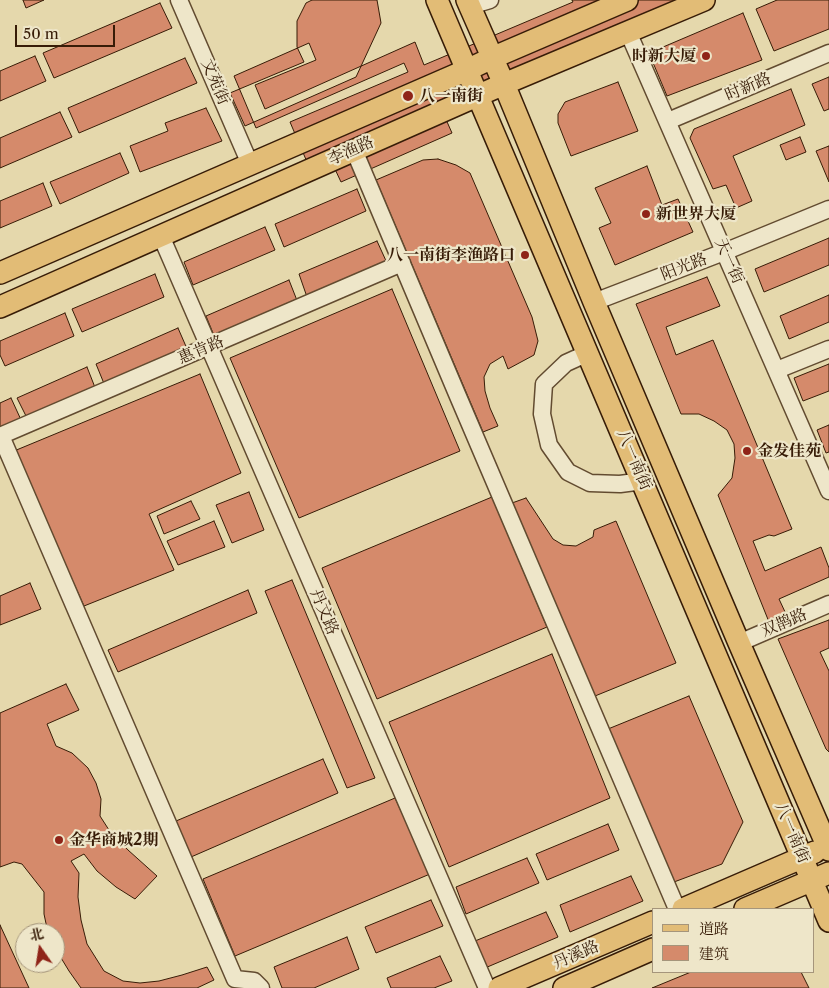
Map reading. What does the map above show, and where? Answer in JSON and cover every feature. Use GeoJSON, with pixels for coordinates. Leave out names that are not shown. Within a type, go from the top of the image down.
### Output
{"type":"FeatureCollection","features":[{"type":"Feature","properties":{"kind":"main road","name":"八一南街"},"geometry":{"type":"LineString","coordinates":[[438,0],[802,858],[820,877],[829,921]]}},
{"type":"Feature","properties":{"kind":"main road","name":"李渔路"},"geometry":{"type":"LineString","coordinates":[[0,273],[627,0]]}},
{"type":"Feature","properties":{"kind":"main road","name":"李渔路"},"geometry":{"type":"LineString","coordinates":[[0,307],[504,84],[704,0]]}},
{"type":"Feature","properties":{"kind":"main road","name":"八一南街"},"geometry":{"type":"LineString","coordinates":[[469,3],[739,643],[829,848]]}},
{"type":"Feature","properties":{"kind":"main road"},"geometry":{"type":"LineString","coordinates":[[685,908],[829,848]]}},
{"type":"Feature","properties":{"kind":"main road"},"geometry":{"type":"LineString","coordinates":[[747,908],[820,877]]}},
{"type":"Feature","properties":{"kind":"main road","name":"丹溪路"},"geometry":{"type":"LineString","coordinates":[[499,988],[652,922]]}},
{"type":"Feature","properties":{"kind":"main road","name":"丹溪路"},"geometry":{"type":"LineString","coordinates":[[564,988],[652,949]]}},
{"type":"Feature","properties":{"kind":"street","name":"文苑街"},"geometry":{"type":"LineString","coordinates":[[180,0],[250,164]]}},
{"type":"Feature","properties":{"kind":"street"},"geometry":{"type":"LineString","coordinates":[[469,3],[490,0]]}},
{"type":"Feature","properties":{"kind":"street","name":"天一街"},"geometry":{"type":"LineString","coordinates":[[628,32],[829,491]]}},
{"type":"Feature","properties":{"kind":"street","name":"时新路"},"geometry":{"type":"LineString","coordinates":[[668,121],[829,53]]}},
{"type":"Feature","properties":{"kind":"street"},"geometry":{"type":"LineString","coordinates":[[354,150],[677,908]]}},
{"type":"Feature","properties":{"kind":"street","name":"阳光路"},"geometry":{"type":"LineString","coordinates":[[594,302],[829,209]]}},
{"type":"Feature","properties":{"kind":"street","name":"丹文路"},"geometry":{"type":"LineString","coordinates":[[162,236],[487,988]]}},
{"type":"Feature","properties":{"kind":"street","name":"惠肯路"},"geometry":{"type":"LineString","coordinates":[[1,436],[402,263]]}},
{"type":"Feature","properties":{"kind":"street"},"geometry":{"type":"LineString","coordinates":[[777,370],[829,349]]}},
{"type":"Feature","properties":{"kind":"street"},"geometry":{"type":"LineString","coordinates":[[588,353],[566,363],[544,384],[542,414],[549,445],[568,472],[590,483],[620,484],[643,481]]}},
{"type":"Feature","properties":{"kind":"street"},"geometry":{"type":"LineString","coordinates":[[1,436],[235,979],[254,981],[261,988]]}},
{"type":"Feature","properties":{"kind":"street","name":"双鹊路"},"geometry":{"type":"LineString","coordinates":[[739,643],[829,604]]}},
{"type":"Feature","properties":{"kind":"building"},"geometry":{"type":"Polygon","coordinates":[[[23,0],[44,0],[26,8],[23,0]]]}},
{"type":"Feature","properties":{"kind":"building"},"geometry":{"type":"Polygon","coordinates":[[[312,0],[377,0],[381,23],[356,77],[245,126],[230,93],[304,62],[297,47],[297,21],[306,3],[312,0]]]}},
{"type":"Feature","properties":{"kind":"building","name":"八一南街"},"geometry":{"type":"Polygon","coordinates":[[[572,0],[689,0],[440,106],[452,133],[341,182],[334,167],[307,162],[290,122],[408,72],[404,63],[256,128],[234,76],[309,43],[316,60],[255,85],[265,109],[415,42],[424,65],[573,2],[572,0]]]}},
{"type":"Feature","properties":{"kind":"building"},"geometry":{"type":"Polygon","coordinates":[[[777,0],[829,0],[829,29],[774,51],[756,9],[777,0]]]}},
{"type":"Feature","properties":{"kind":"building"},"geometry":{"type":"Polygon","coordinates":[[[160,3],[172,28],[54,78],[43,53],[160,3]]]}},
{"type":"Feature","properties":{"kind":"building","name":"时新大厦"},"geometry":{"type":"Polygon","coordinates":[[[743,13],[762,60],[667,96],[649,53],[743,13]]]}},
{"type":"Feature","properties":{"kind":"building"},"geometry":{"type":"Polygon","coordinates":[[[35,56],[46,81],[0,101],[0,71],[35,56]]]}},
{"type":"Feature","properties":{"kind":"building"},"geometry":{"type":"Polygon","coordinates":[[[185,58],[197,83],[79,133],[68,108],[185,58]]]}},
{"type":"Feature","properties":{"kind":"building"},"geometry":{"type":"Polygon","coordinates":[[[829,77],[829,109],[824,111],[812,84],[829,77]]]}},
{"type":"Feature","properties":{"kind":"building"},"geometry":{"type":"Polygon","coordinates":[[[618,82],[638,131],[571,156],[558,123],[558,114],[565,102],[618,82]]]}},
{"type":"Feature","properties":{"kind":"building"},"geometry":{"type":"Polygon","coordinates":[[[791,89],[805,125],[733,156],[752,201],[736,208],[726,185],[713,189],[690,138],[694,129],[791,89]]]}},
{"type":"Feature","properties":{"kind":"building"},"geometry":{"type":"Polygon","coordinates":[[[206,108],[222,141],[140,172],[130,146],[168,131],[165,123],[206,108]]]}},
{"type":"Feature","properties":{"kind":"building"},"geometry":{"type":"Polygon","coordinates":[[[60,112],[72,137],[0,168],[0,138],[60,112]]]}},
{"type":"Feature","properties":{"kind":"building"},"geometry":{"type":"Polygon","coordinates":[[[800,137],[806,152],[786,160],[780,145],[800,137]]]}},
{"type":"Feature","properties":{"kind":"building"},"geometry":{"type":"Polygon","coordinates":[[[829,146],[829,182],[816,151],[829,146]]]}},
{"type":"Feature","properties":{"kind":"building"},"geometry":{"type":"Polygon","coordinates":[[[120,153],[129,173],[60,204],[50,182],[120,153]]]}},
{"type":"Feature","properties":{"kind":"building"},"geometry":{"type":"Polygon","coordinates":[[[438,159],[456,165],[470,173],[532,317],[538,341],[534,355],[508,369],[503,356],[490,364],[484,377],[485,391],[498,426],[483,432],[376,180],[423,160],[438,159]]]}},
{"type":"Feature","properties":{"kind":"building","name":"新世界大厦"},"geometry":{"type":"Polygon","coordinates":[[[647,166],[662,205],[678,199],[693,232],[615,265],[599,228],[611,223],[595,188],[647,166]]]}},
{"type":"Feature","properties":{"kind":"building"},"geometry":{"type":"Polygon","coordinates":[[[43,183],[52,206],[0,228],[0,201],[43,183]]]}},
{"type":"Feature","properties":{"kind":"building"},"geometry":{"type":"Polygon","coordinates":[[[357,189],[366,211],[284,247],[275,224],[357,189]]]}},
{"type":"Feature","properties":{"kind":"building"},"geometry":{"type":"Polygon","coordinates":[[[265,227],[275,250],[193,285],[184,262],[265,227]]]}},
{"type":"Feature","properties":{"kind":"building"},"geometry":{"type":"Polygon","coordinates":[[[829,238],[829,265],[764,292],[755,269],[829,238]]]}},
{"type":"Feature","properties":{"kind":"building"},"geometry":{"type":"Polygon","coordinates":[[[377,241],[387,263],[307,297],[299,274],[377,241]]]}},
{"type":"Feature","properties":{"kind":"building"},"geometry":{"type":"Polygon","coordinates":[[[155,274],[164,297],[82,332],[72,309],[155,274]]]}},
{"type":"Feature","properties":{"kind":"building","name":"金发佳苑"},"geometry":{"type":"Polygon","coordinates":[[[707,277],[720,306],[666,327],[676,355],[713,340],[792,529],[753,541],[765,571],[821,547],[829,568],[829,577],[779,599],[786,614],[769,622],[718,495],[732,478],[735,458],[734,444],[727,430],[714,421],[699,414],[681,414],[636,304],[707,277]]]}},
{"type":"Feature","properties":{"kind":"building"},"geometry":{"type":"Polygon","coordinates":[[[289,280],[298,303],[215,338],[206,316],[289,280]]]}},
{"type":"Feature","properties":{"kind":"building"},"geometry":{"type":"Polygon","coordinates":[[[392,289],[460,451],[299,518],[230,358],[392,289]]]}},
{"type":"Feature","properties":{"kind":"building"},"geometry":{"type":"Polygon","coordinates":[[[829,295],[829,322],[789,339],[780,316],[829,295]]]}},
{"type":"Feature","properties":{"kind":"building"},"geometry":{"type":"Polygon","coordinates":[[[65,313],[74,336],[5,366],[0,355],[0,341],[65,313]]]}},
{"type":"Feature","properties":{"kind":"building"},"geometry":{"type":"Polygon","coordinates":[[[178,328],[188,351],[105,386],[96,364],[178,328]]]}},
{"type":"Feature","properties":{"kind":"building"},"geometry":{"type":"Polygon","coordinates":[[[829,364],[829,391],[803,401],[794,378],[829,364]]]}},
{"type":"Feature","properties":{"kind":"building"},"geometry":{"type":"Polygon","coordinates":[[[87,367],[96,390],[28,420],[17,398],[87,367]]]}},
{"type":"Feature","properties":{"kind":"building"},"geometry":{"type":"Polygon","coordinates":[[[200,374],[241,473],[149,514],[174,570],[84,606],[14,451],[200,374]]]}},
{"type":"Feature","properties":{"kind":"building"},"geometry":{"type":"Polygon","coordinates":[[[11,398],[22,422],[0,431],[0,403],[11,398]]]}},
{"type":"Feature","properties":{"kind":"building"},"geometry":{"type":"Polygon","coordinates":[[[829,425],[829,452],[826,453],[817,430],[829,425]]]}},
{"type":"Feature","properties":{"kind":"building"},"geometry":{"type":"Polygon","coordinates":[[[249,492],[264,530],[232,543],[216,505],[249,492]]]}},
{"type":"Feature","properties":{"kind":"building"},"geometry":{"type":"Polygon","coordinates":[[[492,497],[547,627],[377,699],[322,568],[492,497]]]}},
{"type":"Feature","properties":{"kind":"building"},"geometry":{"type":"Polygon","coordinates":[[[526,498],[553,539],[563,545],[576,546],[593,537],[594,530],[616,521],[676,663],[595,696],[512,503],[526,498]]]}},
{"type":"Feature","properties":{"kind":"building"},"geometry":{"type":"Polygon","coordinates":[[[191,501],[200,519],[164,534],[157,516],[191,501]]]}},
{"type":"Feature","properties":{"kind":"building"},"geometry":{"type":"Polygon","coordinates":[[[214,521],[225,547],[178,565],[167,541],[214,521]]]}},
{"type":"Feature","properties":{"kind":"building"},"geometry":{"type":"Polygon","coordinates":[[[292,580],[375,778],[347,788],[265,591],[292,580]]]}},
{"type":"Feature","properties":{"kind":"building"},"geometry":{"type":"Polygon","coordinates":[[[30,583],[41,609],[0,625],[0,596],[30,583]]]}},
{"type":"Feature","properties":{"kind":"building"},"geometry":{"type":"Polygon","coordinates":[[[248,590],[257,613],[118,672],[108,650],[248,590]]]}},
{"type":"Feature","properties":{"kind":"building"},"geometry":{"type":"Polygon","coordinates":[[[829,620],[829,648],[820,652],[829,671],[829,752],[826,749],[778,639],[829,620]]]}},
{"type":"Feature","properties":{"kind":"building"},"geometry":{"type":"Polygon","coordinates":[[[552,654],[610,798],[449,867],[389,722],[552,654]]]}},
{"type":"Feature","properties":{"kind":"building","name":"金华商城2期"},"geometry":{"type":"Polygon","coordinates":[[[66,684],[79,710],[47,724],[56,746],[72,753],[88,768],[96,783],[101,799],[100,816],[109,830],[128,850],[157,876],[135,899],[116,887],[97,871],[84,854],[71,861],[79,873],[78,897],[87,944],[104,971],[123,981],[140,983],[159,981],[207,967],[214,980],[197,988],[81,988],[65,964],[65,923],[46,923],[44,892],[22,864],[14,862],[0,867],[0,713],[66,684]]]}},
{"type":"Feature","properties":{"kind":"building"},"geometry":{"type":"Polygon","coordinates":[[[689,696],[743,822],[722,864],[674,882],[608,729],[689,696]]]}},
{"type":"Feature","properties":{"kind":"building"},"geometry":{"type":"Polygon","coordinates":[[[323,759],[338,793],[191,857],[176,821],[323,759]]]}},
{"type":"Feature","properties":{"kind":"building"},"geometry":{"type":"Polygon","coordinates":[[[395,798],[430,874],[235,956],[203,879],[395,798]]]}},
{"type":"Feature","properties":{"kind":"building"},"geometry":{"type":"Polygon","coordinates":[[[608,824],[619,850],[547,880],[536,854],[608,824]]]}},
{"type":"Feature","properties":{"kind":"building"},"geometry":{"type":"Polygon","coordinates":[[[527,858],[539,883],[466,914],[456,887],[527,858]]]}},
{"type":"Feature","properties":{"kind":"building"},"geometry":{"type":"Polygon","coordinates":[[[631,876],[643,901],[570,932],[560,905],[631,876]]]}},
{"type":"Feature","properties":{"kind":"building"},"geometry":{"type":"Polygon","coordinates":[[[431,900],[443,926],[376,953],[365,927],[431,900]]]}},
{"type":"Feature","properties":{"kind":"building"},"geometry":{"type":"Polygon","coordinates":[[[546,912],[558,937],[485,968],[475,941],[546,912]]]}},
{"type":"Feature","properties":{"kind":"building"},"geometry":{"type":"Polygon","coordinates":[[[0,925],[15,958],[15,973],[22,973],[29,988],[0,988],[0,925]]]}},
{"type":"Feature","properties":{"kind":"building"},"geometry":{"type":"Polygon","coordinates":[[[347,937],[359,969],[314,988],[282,988],[274,967],[347,937]]]}},
{"type":"Feature","properties":{"kind":"building"},"geometry":{"type":"Polygon","coordinates":[[[440,956],[452,981],[434,988],[391,988],[387,978],[440,956]]]}},
{"type":"Feature","properties":{"kind":"building"},"geometry":{"type":"Polygon","coordinates":[[[689,973],[802,973],[809,988],[652,988],[689,973]]]}},
{"type":"Feature","properties":{"kind":"place","name":"时新大厦"},"geometry":{"type":"Point","coordinates":[706,56]}},
{"type":"Feature","properties":{"kind":"place","name":"八一南街"},"geometry":{"type":"Point","coordinates":[408,96]}},
{"type":"Feature","properties":{"kind":"place","name":"新世界大厦"},"geometry":{"type":"Point","coordinates":[646,214]}},
{"type":"Feature","properties":{"kind":"place","name":"八一南街李渔路口"},"geometry":{"type":"Point","coordinates":[525,255]}},
{"type":"Feature","properties":{"kind":"place","name":"金发佳苑"},"geometry":{"type":"Point","coordinates":[747,451]}},
{"type":"Feature","properties":{"kind":"place","name":"金华商城2期"},"geometry":{"type":"Point","coordinates":[59,840]}}]}
